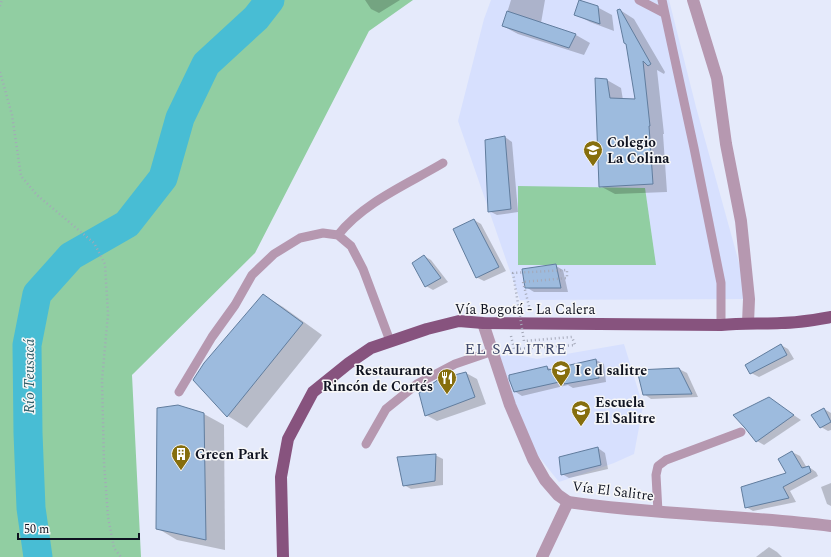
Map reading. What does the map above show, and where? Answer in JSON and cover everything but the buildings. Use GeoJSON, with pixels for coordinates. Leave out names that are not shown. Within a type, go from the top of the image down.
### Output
{"type":"FeatureCollection","features":[{"type":"Feature","properties":{"kind":"main road","name":"Vía Bogotá - La Calera"},"geometry":{"type":"LineString","coordinates":[[283,557],[281,477],[288,438],[313,392],[349,363],[371,348],[427,329],[459,321],[483,323],[721,325],[781,323],[808,321],[831,317]]}},
{"type":"Feature","properties":{"kind":"street"},"geometry":{"type":"LineString","coordinates":[[693,0],[717,78],[726,144],[741,221],[749,299],[748,323]]}},
{"type":"Feature","properties":{"kind":"street","name":"Vía El Salitre"},"geometry":{"type":"LineString","coordinates":[[483,323],[510,405],[533,459],[545,480],[558,495],[568,502],[658,512],[735,516],[831,526]]}},
{"type":"Feature","properties":{"kind":"street"},"geometry":{"type":"LineString","coordinates":[[542,557],[568,502]]}},
{"type":"Feature","properties":{"kind":"lane"},"geometry":{"type":"LineString","coordinates":[[639,0],[664,13]]}},
{"type":"Feature","properties":{"kind":"lane"},"geometry":{"type":"LineString","coordinates":[[662,0],[721,283],[721,325]]}},
{"type":"Feature","properties":{"kind":"lane"},"geometry":{"type":"LineString","coordinates":[[338,235],[347,224],[366,208],[443,163]]}},
{"type":"Feature","properties":{"kind":"lane"},"geometry":{"type":"LineString","coordinates":[[179,392],[212,337],[235,305],[252,275],[274,254],[300,238],[323,234],[338,235],[351,246],[363,269],[390,341]]}},
{"type":"Feature","properties":{"kind":"lane"},"geometry":{"type":"LineString","coordinates":[[366,444],[386,409],[417,384],[455,364],[493,351]]}},
{"type":"Feature","properties":{"kind":"lane"},"geometry":{"type":"LineString","coordinates":[[658,512],[656,475],[658,466],[666,460],[741,432]]}},
{"type":"Feature","properties":{"kind":"path"},"geometry":{"type":"LineString","coordinates":[[0,6],[2,0]]}},
{"type":"Feature","properties":{"kind":"path"},"geometry":{"type":"LineString","coordinates":[[0,72],[12,115],[21,176],[37,195],[94,243],[105,264],[108,314],[102,380],[104,462],[108,517],[114,548],[121,557]]}},
{"type":"Feature","properties":{"kind":"path"},"geometry":{"type":"LineString","coordinates":[[516,349],[575,345],[572,337],[524,341],[513,273],[567,270],[567,278],[523,282],[534,323]]}},
{"type":"Feature","properties":{"kind":"shaded area","name":"Colegio La Colina"},"geometry":{"type":"Polygon","coordinates":[[[491,0],[669,0],[696,107],[749,299],[520,300],[458,121],[484,19],[491,0]]]}},
{"type":"Feature","properties":{"kind":"shaded area","name":"Escuela El Salitre"},"geometry":{"type":"Polygon","coordinates":[[[624,344],[643,406],[634,454],[614,463],[559,482],[532,448],[494,350],[537,359],[624,344]]]}},
{"type":"Feature","properties":{"kind":"green space"},"geometry":{"type":"Polygon","coordinates":[[[0,0],[413,0],[369,31],[255,253],[132,375],[141,557],[0,557],[0,0]]]}},
{"type":"Feature","properties":{"kind":"green space"},"geometry":{"type":"Polygon","coordinates":[[[518,186],[645,188],[656,265],[518,265],[518,186]]]}},
{"type":"Feature","properties":{"kind":"waterway","name":"Río Teusacá"},"geometry":{"type":"LineString","coordinates":[[38,557],[31,508],[27,345],[37,294],[71,256],[127,224],[163,178],[180,118],[206,64],[256,18],[270,0]]}},
{"type":"Feature","properties":{"kind":"place","name":"Colegio La Colina"},"geometry":{"type":"Point","coordinates":[593,167]}},
{"type":"Feature","properties":{"kind":"place","name":"I e d salitre"},"geometry":{"type":"Point","coordinates":[561,387]}},
{"type":"Feature","properties":{"kind":"place","name":"Restaurante Rincón de Cortés"},"geometry":{"type":"Point","coordinates":[447,395]}},
{"type":"Feature","properties":{"kind":"place","name":"Escuela El Salitre"},"geometry":{"type":"Point","coordinates":[581,427]}},
{"type":"Feature","properties":{"kind":"place","name":"Green Park"},"geometry":{"type":"Point","coordinates":[181,471]}},
{"type":"Feature","properties":{"kind":"district","name":"EL SALITRE"},"geometry":{"type":"Point","coordinates":[516,349]}}]}
